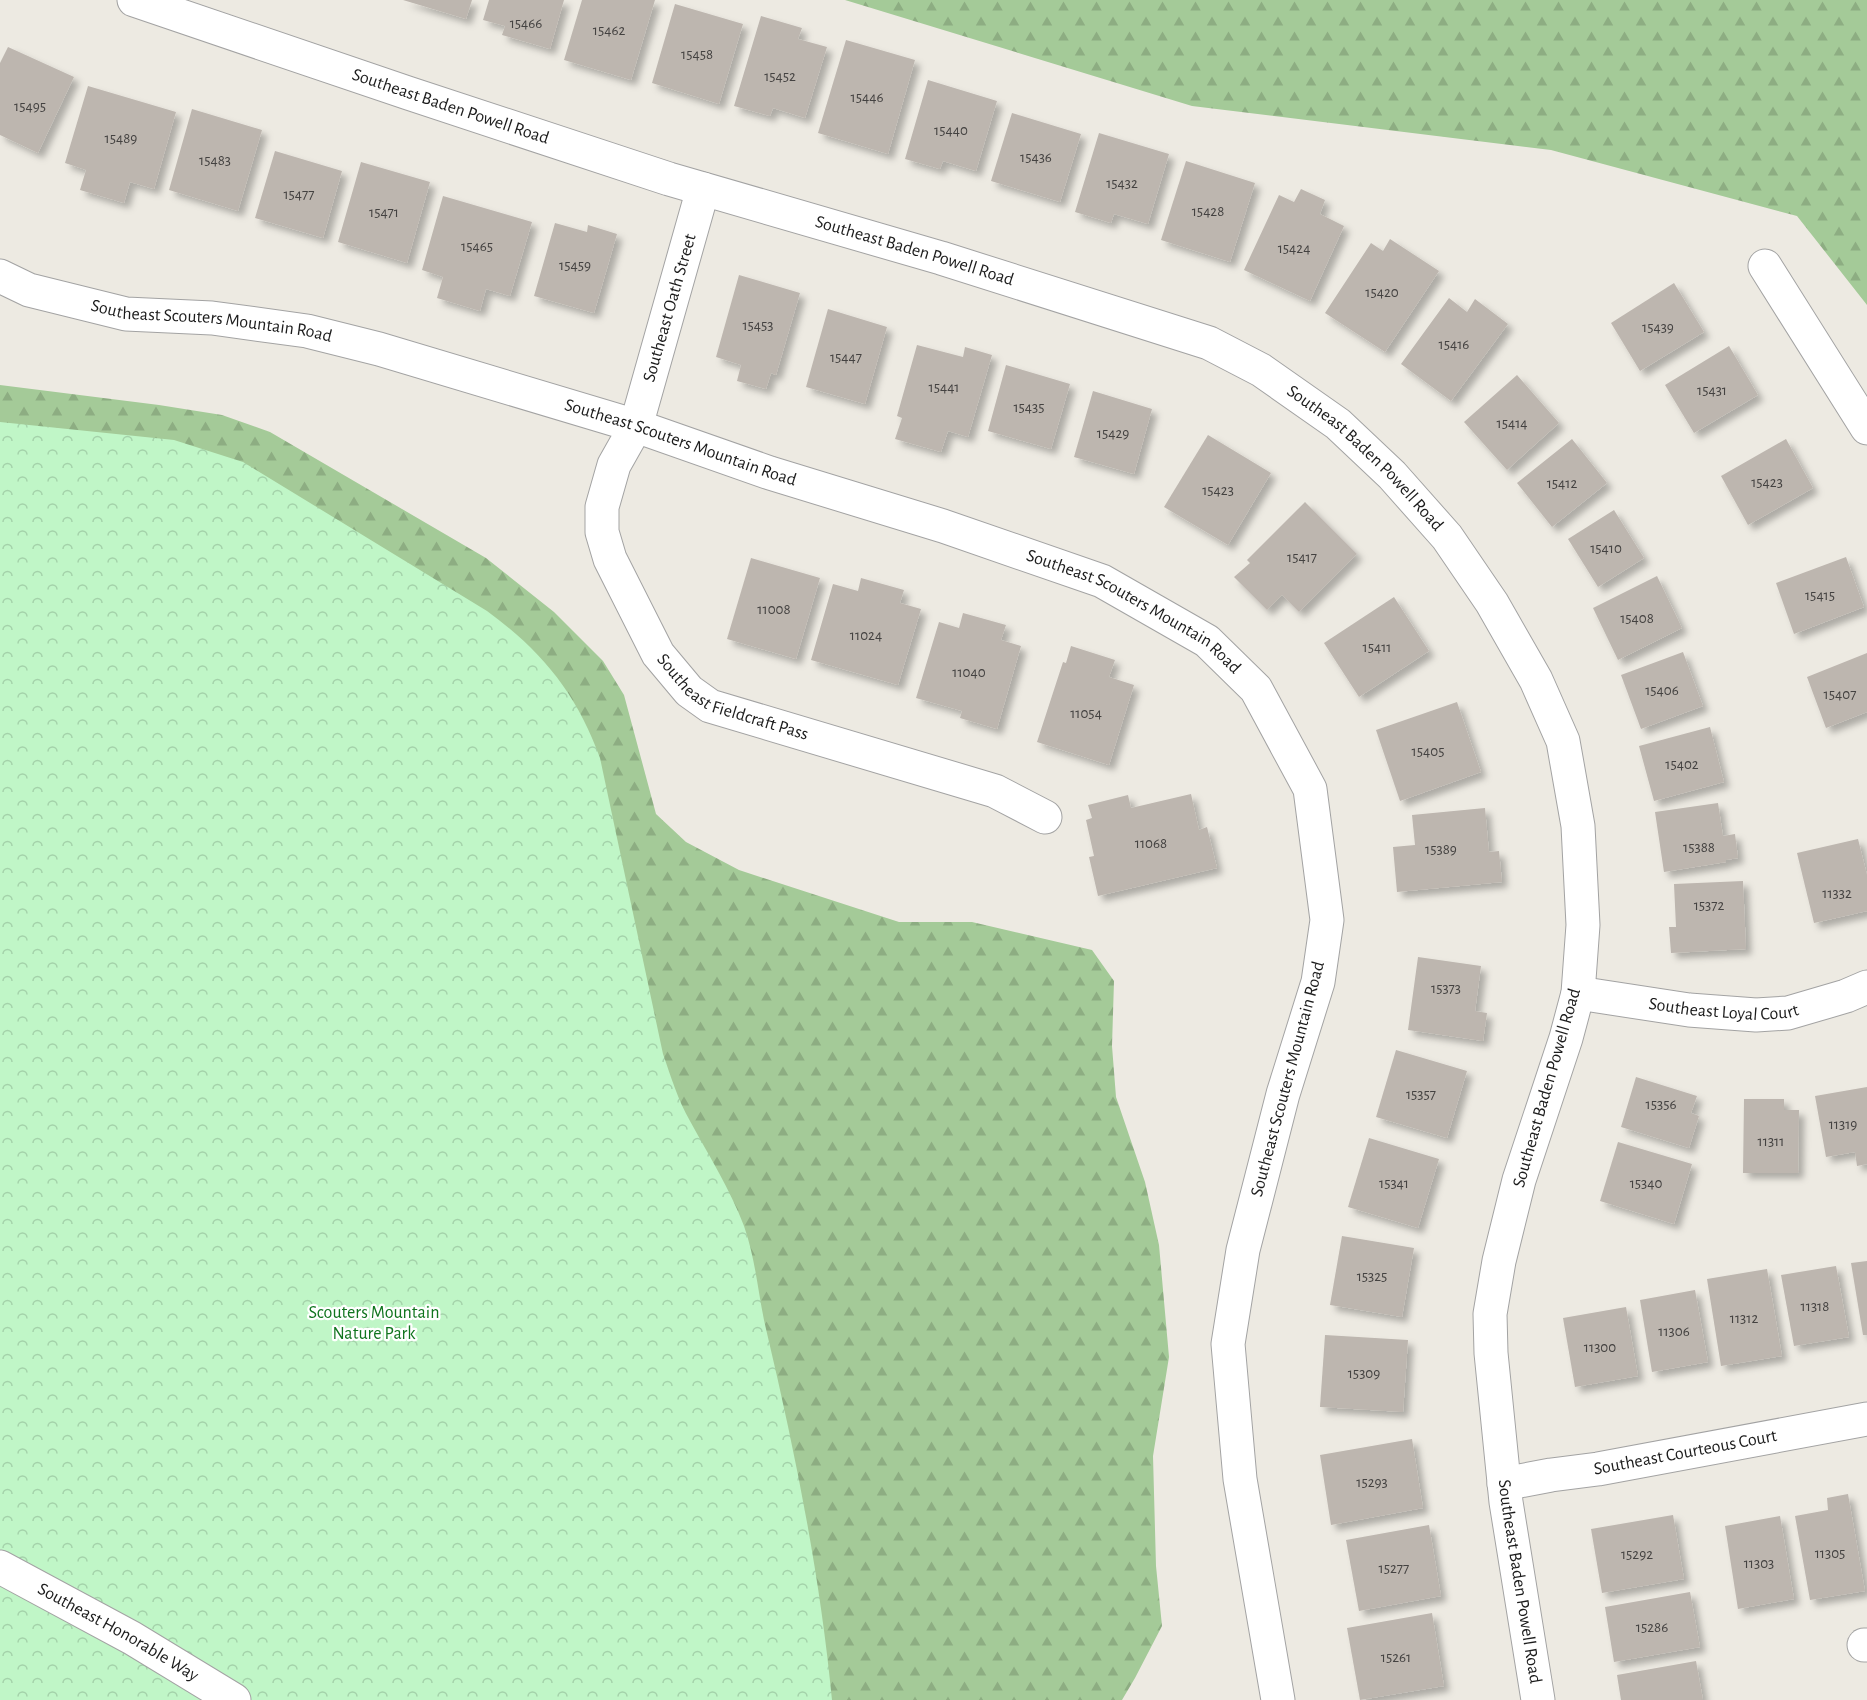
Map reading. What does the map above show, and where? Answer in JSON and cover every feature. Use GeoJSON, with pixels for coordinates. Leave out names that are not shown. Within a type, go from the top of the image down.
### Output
{"type":"FeatureCollection","features":[{"type":"Feature","properties":{"kind":"street","name":"Southeast Baden Powell Road"},"geometry":{"type":"LineString","coordinates":[[134,0],[408,93],[703,189],[941,258],[1209,343],[1261,370],[1338,424],[1392,475],[1447,537],[1492,603],[1536,680],[1563,741],[1578,826],[1584,925],[1578,993],[1566,1038],[1519,1180],[1499,1261],[1490,1314],[1491,1353],[1504,1484],[1538,1700]]}},
{"type":"Feature","properties":{"kind":"street","name":"Southeast Oath Street"},"geometry":{"type":"LineString","coordinates":[[636,426],[703,189]]}},
{"type":"Feature","properties":{"kind":"street"},"geometry":{"type":"LineString","coordinates":[[1765,266],[1867,428]]}},
{"type":"Feature","properties":{"kind":"street","name":"Southeast Scouters Mountain Road"},"geometry":{"type":"LineString","coordinates":[[0,276],[29,290],[126,314],[212,318],[307,331],[379,349],[636,426],[770,473],[943,526],[1102,580],[1207,641],[1256,689],[1310,789],[1327,920],[1318,982],[1283,1094],[1243,1251],[1228,1344],[1240,1479],[1278,1700]]}},
{"type":"Feature","properties":{"kind":"street","name":"Southeast Fieldcraft Pass"},"geometry":{"type":"LineString","coordinates":[[636,426],[614,465],[602,507],[602,532],[610,559],[658,654],[689,692],[710,706],[995,791],[1045,817]]}},
{"type":"Feature","properties":{"kind":"street","name":"Southeast Loyal Court"},"geometry":{"type":"LineString","coordinates":[[1578,993],[1689,1010],[1756,1015],[1788,1013],[1846,996],[1867,987]]}},
{"type":"Feature","properties":{"kind":"street","name":"Southeast Courteous Court"},"geometry":{"type":"LineString","coordinates":[[1504,1484],[1598,1469],[1867,1419]]}},
{"type":"Feature","properties":{"kind":"street","name":"Southeast Honorable Way"},"geometry":{"type":"LineString","coordinates":[[0,1567],[132,1638],[234,1700]]}},
{"type":"Feature","properties":{"kind":"green space"},"geometry":{"type":"Polygon","coordinates":[[[845,0],[1867,0],[1867,305],[1797,216],[1551,150],[1192,106],[845,0]]]}},
{"type":"Feature","properties":{"kind":"green space","name":"Scouters Mountain Nature Park"},"geometry":{"type":"Polygon","coordinates":[[[0,385],[222,415],[270,432],[486,558],[554,612],[603,661],[624,695],[656,814],[686,842],[739,870],[899,922],[972,922],[1092,950],[1114,981],[1112,1046],[1116,1097],[1145,1182],[1159,1245],[1169,1357],[1153,1456],[1156,1566],[1162,1626],[1122,1700],[0,1700],[0,385]]]}},
{"type":"Feature","properties":{"kind":"green space","name":"Scouters Mountain Nature Park"},"geometry":{"type":"Polygon","coordinates":[[[0,422],[174,440],[243,462],[487,611],[507,626],[541,658],[569,694],[591,735],[600,758],[663,1054],[682,1105],[732,1199],[748,1239],[805,1513],[821,1606],[832,1700],[0,1700],[0,422]]]}},
{"type":"Feature","properties":{"kind":"building"},"geometry":{"type":"Polygon","coordinates":[[[403,0],[472,0],[466,19],[403,0]]]}},
{"type":"Feature","properties":{"kind":"building"},"geometry":{"type":"Polygon","coordinates":[[[489,0],[564,0],[550,49],[502,35],[505,26],[483,20],[489,0]]]}},
{"type":"Feature","properties":{"kind":"building"},"geometry":{"type":"Polygon","coordinates":[[[582,0],[655,0],[631,80],[564,60],[582,0]]]}},
{"type":"Feature","properties":{"kind":"building"},"geometry":{"type":"Polygon","coordinates":[[[675,4],[743,24],[719,104],[652,83],[675,4]]]}},
{"type":"Feature","properties":{"kind":"building"},"geometry":{"type":"Polygon","coordinates":[[[761,16],[802,28],[798,39],[827,47],[805,118],[773,108],[770,116],[734,106],[761,16]]]}},
{"type":"Feature","properties":{"kind":"building"},"geometry":{"type":"Polygon","coordinates":[[[846,40],[915,60],[888,154],[818,133],[846,40]]]}},
{"type":"Feature","properties":{"kind":"building"},"geometry":{"type":"Polygon","coordinates":[[[8,47],[74,77],[38,153],[0,135],[0,63],[8,47]]]}},
{"type":"Feature","properties":{"kind":"building"},"geometry":{"type":"Polygon","coordinates":[[[928,80],[997,101],[976,171],[943,161],[940,169],[905,159],[928,80]]]}},
{"type":"Feature","properties":{"kind":"building"},"geometry":{"type":"Polygon","coordinates":[[[88,86],[176,112],[154,189],[130,182],[124,203],[80,190],[86,170],[65,163],[88,86]]]}},
{"type":"Feature","properties":{"kind":"building"},"geometry":{"type":"Polygon","coordinates":[[[192,109],[262,130],[238,211],[169,190],[192,109]]]}},
{"type":"Feature","properties":{"kind":"building"},"geometry":{"type":"Polygon","coordinates":[[[1012,113],[1081,134],[1060,202],[991,181],[1012,113]]]}},
{"type":"Feature","properties":{"kind":"building"},"geometry":{"type":"Polygon","coordinates":[[[1099,133],[1169,154],[1148,224],[1114,214],[1111,223],[1075,212],[1099,133]]]}},
{"type":"Feature","properties":{"kind":"building"},"geometry":{"type":"Polygon","coordinates":[[[275,151],[342,171],[323,238],[255,218],[275,151]]]}},
{"type":"Feature","properties":{"kind":"building"},"geometry":{"type":"Polygon","coordinates":[[[1186,161],[1255,183],[1230,262],[1161,240],[1186,161]]]}},
{"type":"Feature","properties":{"kind":"building"},"geometry":{"type":"Polygon","coordinates":[[[361,162],[430,182],[407,263],[338,242],[361,162]]]}},
{"type":"Feature","properties":{"kind":"building"},"geometry":{"type":"Polygon","coordinates":[[[1301,189],[1325,200],[1320,214],[1344,226],[1310,301],[1244,270],[1279,195],[1294,202],[1301,189]]]}},
{"type":"Feature","properties":{"kind":"building"},"geometry":{"type":"Polygon","coordinates":[[[443,196],[532,222],[510,296],[486,289],[480,311],[437,298],[443,277],[422,270],[443,196]]]}},
{"type":"Feature","properties":{"kind":"building"},"geometry":{"type":"Polygon","coordinates":[[[555,223],[587,232],[588,225],[617,234],[594,313],[534,296],[555,223]]]}},
{"type":"Feature","properties":{"kind":"building"},"geometry":{"type":"Polygon","coordinates":[[[1390,239],[1439,271],[1385,352],[1325,313],[1371,243],[1383,251],[1390,239]]]}},
{"type":"Feature","properties":{"kind":"building"},"geometry":{"type":"Polygon","coordinates":[[[739,275],[800,293],[776,375],[771,373],[766,389],[737,381],[741,365],[716,357],[739,275]]]}},
{"type":"Feature","properties":{"kind":"building"},"geometry":{"type":"Polygon","coordinates":[[[1674,283],[1704,332],[1640,371],[1611,323],[1674,283]]]}},
{"type":"Feature","properties":{"kind":"building"},"geometry":{"type":"Polygon","coordinates":[[[1449,298],[1467,312],[1475,299],[1508,324],[1451,401],[1401,364],[1449,298]]]}},
{"type":"Feature","properties":{"kind":"building"},"geometry":{"type":"Polygon","coordinates":[[[828,309],[887,327],[865,404],[806,387],[828,309]]]}},
{"type":"Feature","properties":{"kind":"building"},"geometry":{"type":"Polygon","coordinates":[[[917,345],[963,357],[965,347],[992,355],[968,437],[948,431],[941,452],[895,439],[902,418],[897,416],[917,345]]]}},
{"type":"Feature","properties":{"kind":"building"},"geometry":{"type":"Polygon","coordinates":[[[1729,346],[1758,395],[1694,433],[1665,385],[1729,346]]]}},
{"type":"Feature","properties":{"kind":"building"},"geometry":{"type":"Polygon","coordinates":[[[1006,365],[1070,384],[1051,449],[988,431],[1006,365]]]}},
{"type":"Feature","properties":{"kind":"building"},"geometry":{"type":"Polygon","coordinates":[[[1517,375],[1559,423],[1507,470],[1464,422],[1517,375]]]}},
{"type":"Feature","properties":{"kind":"building"},"geometry":{"type":"Polygon","coordinates":[[[1093,391],[1152,409],[1134,474],[1074,457],[1093,391]]]}},
{"type":"Feature","properties":{"kind":"building"},"geometry":{"type":"Polygon","coordinates":[[[1208,435],[1271,473],[1228,545],[1164,507],[1208,435]]]}},
{"type":"Feature","properties":{"kind":"building"},"geometry":{"type":"Polygon","coordinates":[[[1572,439],[1607,483],[1552,527],[1517,483],[1572,439]]]}},
{"type":"Feature","properties":{"kind":"building"},"geometry":{"type":"Polygon","coordinates":[[[1786,439],[1813,488],[1748,525],[1721,476],[1786,439]]]}},
{"type":"Feature","properties":{"kind":"building"},"geometry":{"type":"Polygon","coordinates":[[[1305,502],[1357,554],[1299,612],[1282,595],[1267,610],[1234,577],[1250,563],[1247,560],[1305,502]]]}},
{"type":"Feature","properties":{"kind":"building"},"geometry":{"type":"Polygon","coordinates":[[[1614,510],[1644,558],[1598,587],[1568,539],[1614,510]]]}},
{"type":"Feature","properties":{"kind":"building"},"geometry":{"type":"Polygon","coordinates":[[[1846,557],[1864,607],[1794,634],[1776,583],[1846,557]]]}},
{"type":"Feature","properties":{"kind":"building"},"geometry":{"type":"Polygon","coordinates":[[[751,558],[820,578],[796,659],[727,639],[751,558]]]}},
{"type":"Feature","properties":{"kind":"building"},"geometry":{"type":"Polygon","coordinates":[[[1657,576],[1682,628],[1618,660],[1593,608],[1657,576]]]}},
{"type":"Feature","properties":{"kind":"building"},"geometry":{"type":"Polygon","coordinates":[[[861,578],[904,590],[900,603],[921,609],[898,685],[811,660],[833,584],[858,591],[861,578]]]}},
{"type":"Feature","properties":{"kind":"building"},"geometry":{"type":"Polygon","coordinates":[[[1394,597],[1429,651],[1359,697],[1324,643],[1394,597]]]}},
{"type":"Feature","properties":{"kind":"building"},"geometry":{"type":"Polygon","coordinates":[[[963,613],[1006,625],[1001,640],[1021,646],[997,729],[960,718],[962,711],[916,698],[939,622],[959,628],[963,613]]]}},
{"type":"Feature","properties":{"kind":"building"},"geometry":{"type":"Polygon","coordinates":[[[1071,646],[1115,660],[1109,677],[1134,685],[1109,765],[1037,742],[1063,662],[1066,663],[1071,646]]]}},
{"type":"Feature","properties":{"kind":"building"},"geometry":{"type":"Polygon","coordinates":[[[1683,652],[1703,706],[1641,729],[1621,675],[1683,652]]]}},
{"type":"Feature","properties":{"kind":"building"},"geometry":{"type":"Polygon","coordinates":[[[1867,653],[1867,712],[1826,728],[1807,677],[1867,653]]]}},
{"type":"Feature","properties":{"kind":"building"},"geometry":{"type":"Polygon","coordinates":[[[1457,702],[1481,772],[1400,801],[1376,730],[1457,702]]]}},
{"type":"Feature","properties":{"kind":"building"},"geometry":{"type":"Polygon","coordinates":[[[1710,727],[1724,782],[1654,801],[1639,746],[1710,727]]]}},
{"type":"Feature","properties":{"kind":"building"},"geometry":{"type":"Polygon","coordinates":[[[1191,794],[1199,830],[1207,827],[1217,868],[1098,896],[1089,857],[1094,856],[1086,820],[1092,818],[1088,805],[1128,795],[1131,808],[1191,794]]]}},
{"type":"Feature","properties":{"kind":"building"},"geometry":{"type":"Polygon","coordinates":[[[1718,803],[1723,836],[1735,834],[1738,858],[1664,872],[1655,812],[1718,803]]]}},
{"type":"Feature","properties":{"kind":"building"},"geometry":{"type":"Polygon","coordinates":[[[1485,808],[1489,852],[1499,851],[1502,882],[1397,892],[1393,847],[1415,845],[1412,815],[1485,808]]]}},
{"type":"Feature","properties":{"kind":"building"},"geometry":{"type":"Polygon","coordinates":[[[1858,839],[1867,875],[1867,911],[1814,923],[1797,853],[1858,839]]]}},
{"type":"Feature","properties":{"kind":"building"},"geometry":{"type":"Polygon","coordinates":[[[1743,881],[1746,949],[1671,953],[1669,927],[1676,927],[1674,884],[1743,881]]]}},
{"type":"Feature","properties":{"kind":"building"},"geometry":{"type":"Polygon","coordinates":[[[1418,957],[1481,966],[1475,1011],[1487,1013],[1483,1041],[1408,1030],[1418,957]]]}},
{"type":"Feature","properties":{"kind":"building"},"geometry":{"type":"Polygon","coordinates":[[[1396,1050],[1467,1071],[1447,1138],[1376,1117],[1396,1050]]]}},
{"type":"Feature","properties":{"kind":"building"},"geometry":{"type":"Polygon","coordinates":[[[1636,1077],[1697,1096],[1691,1113],[1699,1116],[1689,1148],[1621,1127],[1636,1077]]]}},
{"type":"Feature","properties":{"kind":"building"},"geometry":{"type":"Polygon","coordinates":[[[1867,1087],[1867,1164],[1857,1166],[1855,1152],[1826,1157],[1815,1096],[1867,1087]]]}},
{"type":"Feature","properties":{"kind":"building"},"geometry":{"type":"Polygon","coordinates":[[[1744,1099],[1784,1099],[1784,1110],[1799,1110],[1798,1173],[1743,1173],[1744,1099]]]}},
{"type":"Feature","properties":{"kind":"building"},"geometry":{"type":"Polygon","coordinates":[[[1369,1138],[1439,1159],[1418,1228],[1348,1207],[1369,1138]]]}},
{"type":"Feature","properties":{"kind":"building"},"geometry":{"type":"Polygon","coordinates":[[[1618,1142],[1692,1164],[1674,1224],[1600,1201],[1618,1142]]]}},
{"type":"Feature","properties":{"kind":"building"},"geometry":{"type":"Polygon","coordinates":[[[1342,1236],[1414,1248],[1402,1317],[1330,1305],[1342,1236]]]}},
{"type":"Feature","properties":{"kind":"building"},"geometry":{"type":"Polygon","coordinates":[[[1867,1261],[1867,1335],[1863,1335],[1851,1263],[1867,1261]]]}},
{"type":"Feature","properties":{"kind":"building"},"geometry":{"type":"Polygon","coordinates":[[[1836,1266],[1849,1337],[1794,1346],[1781,1275],[1836,1266]]]}},
{"type":"Feature","properties":{"kind":"building"},"geometry":{"type":"Polygon","coordinates":[[[1767,1269],[1782,1356],[1721,1366],[1707,1279],[1767,1269]]]}},
{"type":"Feature","properties":{"kind":"building"},"geometry":{"type":"Polygon","coordinates":[[[1695,1290],[1708,1362],[1652,1372],[1640,1300],[1695,1290]]]}},
{"type":"Feature","properties":{"kind":"building"},"geometry":{"type":"Polygon","coordinates":[[[1626,1307],[1638,1376],[1575,1387],[1563,1318],[1626,1307]]]}},
{"type":"Feature","properties":{"kind":"building"},"geometry":{"type":"Polygon","coordinates":[[[1325,1335],[1408,1340],[1403,1412],[1320,1407],[1325,1335]]]}},
{"type":"Feature","properties":{"kind":"building"},"geometry":{"type":"Polygon","coordinates":[[[1412,1439],[1423,1508],[1331,1525],[1320,1455],[1412,1439]]]}},
{"type":"Feature","properties":{"kind":"building"},"geometry":{"type":"Polygon","coordinates":[[[1848,1494],[1865,1591],[1810,1600],[1795,1516],[1828,1510],[1827,1498],[1848,1494]]]}},
{"type":"Feature","properties":{"kind":"building"},"geometry":{"type":"Polygon","coordinates":[[[1673,1515],[1684,1579],[1602,1593],[1591,1529],[1673,1515]]]}},
{"type":"Feature","properties":{"kind":"building"},"geometry":{"type":"Polygon","coordinates":[[[1780,1516],[1794,1599],[1738,1609],[1725,1526],[1780,1516]]]}},
{"type":"Feature","properties":{"kind":"building"},"geometry":{"type":"Polygon","coordinates":[[[1429,1525],[1441,1596],[1359,1611],[1346,1540],[1429,1525]]]}},
{"type":"Feature","properties":{"kind":"building"},"geometry":{"type":"Polygon","coordinates":[[[1690,1592],[1700,1647],[1614,1662],[1605,1607],[1690,1592]]]}},
{"type":"Feature","properties":{"kind":"building"},"geometry":{"type":"Polygon","coordinates":[[[1432,1613],[1444,1686],[1360,1700],[1347,1628],[1432,1613]]]}},
{"type":"Feature","properties":{"kind":"building"},"geometry":{"type":"Polygon","coordinates":[[[1696,1661],[1703,1700],[1621,1700],[1617,1675],[1696,1661]]]}}]}
